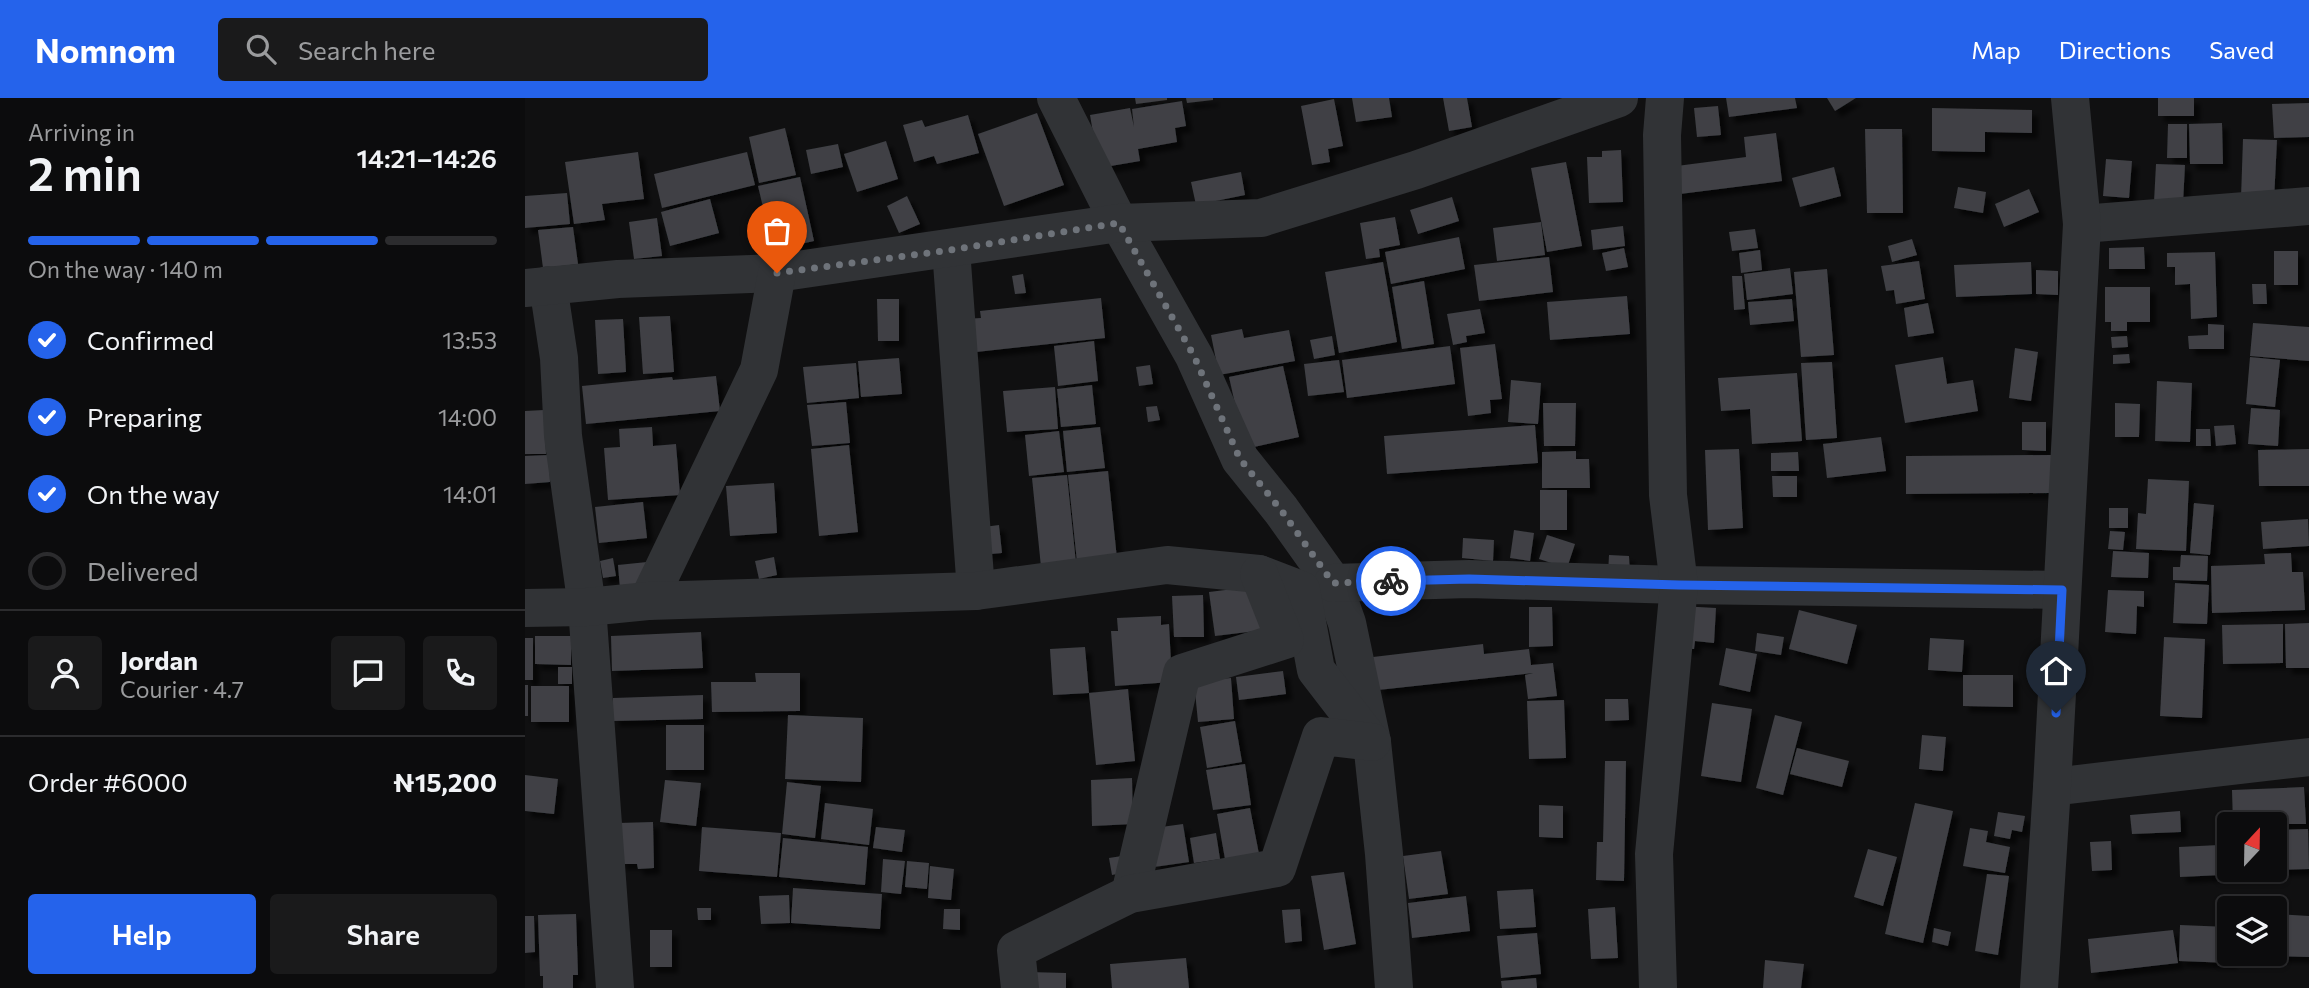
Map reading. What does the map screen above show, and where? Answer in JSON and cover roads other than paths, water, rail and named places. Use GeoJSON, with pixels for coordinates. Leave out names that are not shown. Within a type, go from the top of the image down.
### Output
{"type":"FeatureCollection","features":[{"type":"Feature","properties":{"kind":"street"},"geometry":{"type":"LineString","coordinates":[[1056,98],[1119,223],[1194,356],[1240,459],[1281,510],[1333,583],[1347,622],[1372,742],[1394,988]]}},
{"type":"Feature","properties":{"kind":"street"},"geometry":{"type":"LineString","coordinates":[[615,988],[587,607],[563,436],[559,358],[536,286],[618,279],[777,273],[951,250],[1119,223],[1261,218],[1416,170],[1619,98]]}},
{"type":"Feature","properties":{"kind":"street"},"geometry":{"type":"LineString","coordinates":[[1658,988],[1654,854],[1679,585],[1668,495],[1662,135],[1665,98]]}},
{"type":"Feature","properties":{"kind":"street"},"geometry":{"type":"LineString","coordinates":[[2039,988],[2082,224],[2070,98]]}},
{"type":"Feature","properties":{"kind":"street"},"geometry":{"type":"LineString","coordinates":[[2082,224],[2309,206]]}},
{"type":"Feature","properties":{"kind":"street"},"geometry":{"type":"LineString","coordinates":[[951,250],[977,590]]}},
{"type":"Feature","properties":{"kind":"street"},"geometry":{"type":"LineString","coordinates":[[648,601],[759,370],[777,273]]}},
{"type":"Feature","properties":{"kind":"street"},"geometry":{"type":"LineString","coordinates":[[525,608],[587,607],[648,601],[977,590],[1167,565],[1259,574],[1301,590],[1316,670],[1372,742]]}},
{"type":"Feature","properties":{"kind":"street"},"geometry":{"type":"LineString","coordinates":[[1130,894],[1182,673],[1285,640],[1259,574]]}},
{"type":"Feature","properties":{"kind":"street"},"geometry":{"type":"LineString","coordinates":[[1333,583],[1469,579],[1679,585],[2062,590]]}},
{"type":"Feature","properties":{"kind":"street"},"geometry":{"type":"LineString","coordinates":[[1020,988],[1016,950],[1130,894],[1277,868],[1321,736],[1372,742]]}},
{"type":"Feature","properties":{"kind":"street"},"geometry":{"type":"LineString","coordinates":[[2052,787],[2309,757]]}}]}
